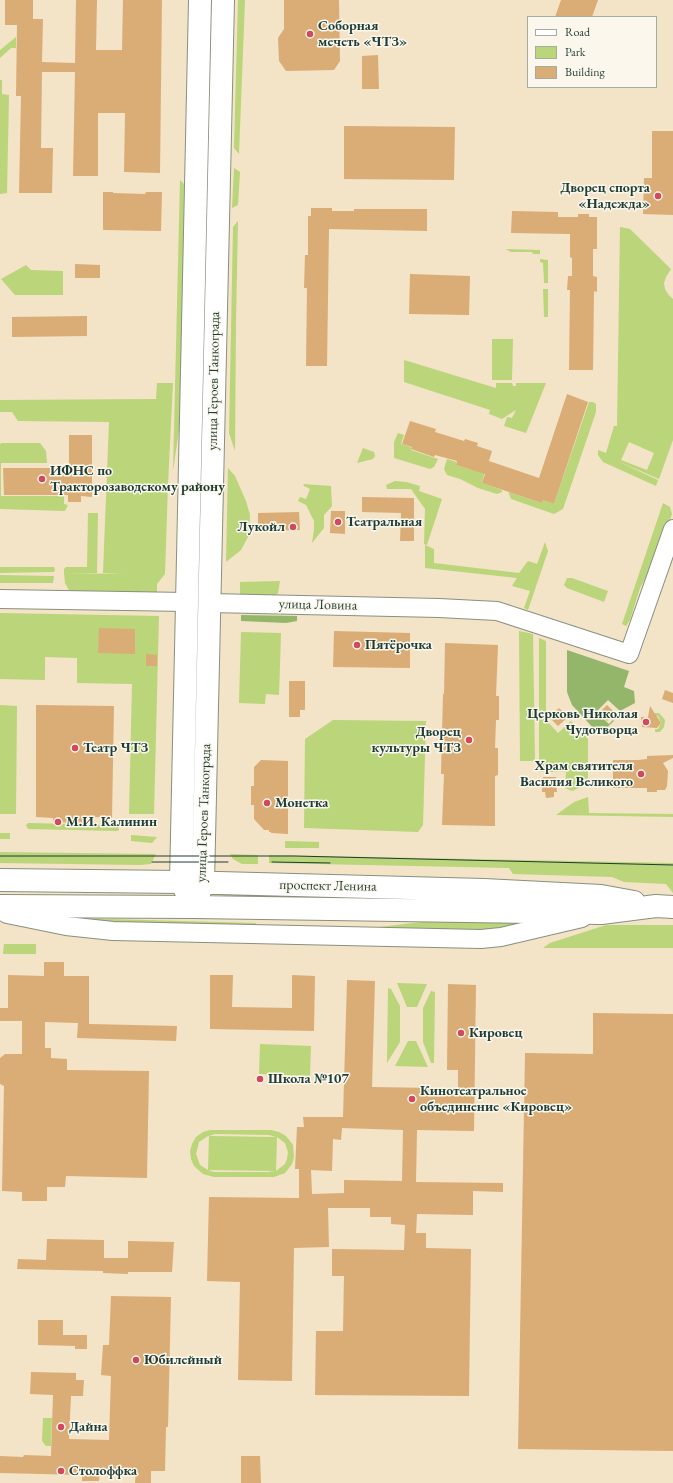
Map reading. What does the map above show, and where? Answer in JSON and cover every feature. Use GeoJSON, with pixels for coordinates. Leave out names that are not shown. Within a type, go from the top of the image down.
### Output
{"type":"FeatureCollection","features":[{"type":"Feature","properties":{"kind":"main road","name":"улица Героев Танкограда"},"geometry":{"type":"LineString","coordinates":[[194,907],[182,882],[200,0]]}},
{"type":"Feature","properties":{"kind":"main road","name":"улица Героев Танкограда"},"geometry":{"type":"LineString","coordinates":[[194,907],[203,883],[223,0]]}},
{"type":"Feature","properties":{"kind":"main road","name":"улица Ловина"},"geometry":{"type":"LineString","coordinates":[[187,602],[210,603]]}},
{"type":"Feature","properties":{"kind":"main road","name":"проспект Ленина"},"geometry":{"type":"LineString","coordinates":[[0,880],[182,882],[492,890],[601,896],[664,906]]}},
{"type":"Feature","properties":{"kind":"main road","name":"проспект Ленина"},"geometry":{"type":"LineString","coordinates":[[0,906],[194,907],[601,913],[664,906]]}},
{"type":"Feature","properties":{"kind":"street","name":"улица Ловина"},"geometry":{"type":"LineString","coordinates":[[210,603],[439,608],[497,611],[629,654],[673,530]]}},
{"type":"Feature","properties":{"kind":"street","name":"улица Ловина"},"geometry":{"type":"LineString","coordinates":[[0,599],[187,602]]}},
{"type":"Feature","properties":{"kind":"street"},"geometry":{"type":"LineString","coordinates":[[0,910],[7,914],[66,926],[113,931],[480,939],[501,937],[601,913]]}},
{"type":"Feature","properties":{"kind":"green space"},"geometry":{"type":"Polygon","coordinates":[[[238,0],[245,0],[239,154],[234,148],[238,0]]]}},
{"type":"Feature","properties":{"kind":"green space"},"geometry":{"type":"Polygon","coordinates":[[[16,37],[16,48],[11,48],[0,58],[0,50],[16,37]]]}},
{"type":"Feature","properties":{"kind":"green space"},"geometry":{"type":"Polygon","coordinates":[[[0,80],[2,80],[2,94],[9,95],[7,193],[0,194],[0,80]]]}},
{"type":"Feature","properties":{"kind":"green space"},"geometry":{"type":"Polygon","coordinates":[[[234,168],[240,172],[238,205],[232,208],[234,168]]]}},
{"type":"Feature","properties":{"kind":"green space"},"geometry":{"type":"Polygon","coordinates":[[[180,180],[184,184],[182,353],[179,430],[173,471],[180,180]]]}},
{"type":"Feature","properties":{"kind":"green space"},"geometry":{"type":"Polygon","coordinates":[[[238,221],[235,451],[229,433],[233,227],[238,221]]]}},
{"type":"Feature","properties":{"kind":"green space"},"geometry":{"type":"Polygon","coordinates":[[[620,227],[630,229],[671,269],[664,283],[665,289],[673,299],[673,440],[659,479],[615,460],[658,480],[656,486],[603,462],[598,455],[598,450],[606,453],[614,426],[617,426],[620,227]],[[629,442],[621,460],[647,470],[654,453],[629,442]]]}},
{"type":"Feature","properties":{"kind":"green space"},"geometry":{"type":"Polygon","coordinates":[[[506,249],[540,250],[540,254],[533,254],[532,252],[511,252],[506,249]]]}},
{"type":"Feature","properties":{"kind":"green space"},"geometry":{"type":"Polygon","coordinates":[[[540,259],[548,260],[548,283],[544,283],[543,263],[540,262],[540,259]]]}},
{"type":"Feature","properties":{"kind":"green space"},"geometry":{"type":"Polygon","coordinates":[[[26,265],[31,270],[63,271],[63,295],[15,295],[1,279],[26,265]]]}},
{"type":"Feature","properties":{"kind":"green space"},"geometry":{"type":"Polygon","coordinates":[[[543,289],[548,289],[548,317],[544,317],[543,289]]]}},
{"type":"Feature","properties":{"kind":"green space"},"geometry":{"type":"Polygon","coordinates":[[[492,339],[513,339],[512,380],[492,380],[492,339]]]}},
{"type":"Feature","properties":{"kind":"green space"},"geometry":{"type":"Polygon","coordinates":[[[404,360],[496,388],[496,383],[512,383],[513,386],[516,386],[516,383],[546,383],[526,433],[504,426],[507,417],[512,418],[516,410],[502,419],[489,414],[490,410],[404,382],[404,360]]]}},
{"type":"Feature","properties":{"kind":"green space"},"geometry":{"type":"Polygon","coordinates":[[[157,383],[173,383],[165,574],[157,584],[157,595],[71,594],[65,583],[64,573],[124,574],[103,573],[109,422],[18,421],[12,412],[0,412],[0,400],[156,399],[157,383]]]}},
{"type":"Feature","properties":{"kind":"green space"},"geometry":{"type":"Polygon","coordinates":[[[589,402],[596,404],[596,412],[563,509],[554,514],[511,499],[509,492],[542,503],[543,500],[554,504],[589,402]]]}},
{"type":"Feature","properties":{"kind":"green space"},"geometry":{"type":"Polygon","coordinates":[[[398,433],[404,435],[401,444],[411,447],[411,450],[438,459],[434,467],[430,469],[394,458],[394,442],[398,433]]]}},
{"type":"Feature","properties":{"kind":"green space"},"geometry":{"type":"Polygon","coordinates":[[[40,443],[46,451],[47,463],[1,463],[1,496],[64,496],[64,504],[68,505],[65,511],[0,509],[0,444],[40,443]]]}},
{"type":"Feature","properties":{"kind":"green space"},"geometry":{"type":"Polygon","coordinates":[[[363,448],[374,452],[375,456],[373,459],[357,463],[363,448]]]}},
{"type":"Feature","properties":{"kind":"green space"},"geometry":{"type":"Polygon","coordinates":[[[447,459],[456,462],[456,465],[469,469],[485,471],[482,483],[502,490],[502,492],[497,494],[447,475],[444,469],[447,459]]]}},
{"type":"Feature","properties":{"kind":"green space"},"geometry":{"type":"Polygon","coordinates":[[[228,468],[235,476],[246,501],[250,515],[249,535],[241,550],[226,562],[228,468]]]}},
{"type":"Feature","properties":{"kind":"green space"},"geometry":{"type":"Polygon","coordinates":[[[395,481],[420,486],[419,491],[442,499],[427,545],[424,544],[425,509],[411,489],[387,489],[386,485],[395,481]]]}},
{"type":"Feature","properties":{"kind":"green space"},"geometry":{"type":"Polygon","coordinates":[[[303,484],[331,486],[332,506],[324,515],[324,528],[312,543],[314,521],[306,505],[298,501],[300,497],[306,499],[310,489],[303,484]]]}},
{"type":"Feature","properties":{"kind":"green space"},"geometry":{"type":"Polygon","coordinates":[[[663,503],[670,507],[672,514],[656,559],[640,588],[630,620],[626,626],[622,624],[663,503]]]}},
{"type":"Feature","properties":{"kind":"green space"},"geometry":{"type":"Polygon","coordinates":[[[88,513],[98,513],[97,573],[64,573],[64,569],[66,567],[87,567],[88,513]]]}},
{"type":"Feature","properties":{"kind":"green space"},"geometry":{"type":"Polygon","coordinates":[[[545,542],[548,551],[528,610],[524,608],[530,591],[512,586],[517,578],[425,568],[425,545],[434,549],[434,563],[519,573],[528,561],[537,564],[545,542]]]}},
{"type":"Feature","properties":{"kind":"green space"},"geometry":{"type":"Polygon","coordinates":[[[0,567],[54,567],[55,569],[54,572],[0,573],[0,567]]]}},
{"type":"Feature","properties":{"kind":"green space"},"geometry":{"type":"Polygon","coordinates":[[[0,575],[54,576],[53,583],[0,583],[0,575]]]}},
{"type":"Feature","properties":{"kind":"green space"},"geometry":{"type":"Polygon","coordinates":[[[567,578],[572,578],[608,591],[604,602],[567,588],[564,585],[567,578]]]}},
{"type":"Feature","properties":{"kind":"green space"},"geometry":{"type":"Polygon","coordinates":[[[280,581],[278,593],[274,597],[240,598],[240,582],[280,581]]]}},
{"type":"Feature","properties":{"kind":"green space"},"geometry":{"type":"Polygon","coordinates":[[[0,613],[159,616],[154,814],[129,814],[132,684],[77,683],[77,658],[45,657],[45,680],[0,679],[0,613]]]}},
{"type":"Feature","properties":{"kind":"green space"},"geometry":{"type":"Polygon","coordinates":[[[241,615],[297,616],[297,621],[286,623],[241,621],[241,615]]]}},
{"type":"Feature","properties":{"kind":"green space"},"geometry":{"type":"Polygon","coordinates":[[[519,631],[533,634],[535,761],[520,761],[519,631]]]}},
{"type":"Feature","properties":{"kind":"green space"},"geometry":{"type":"Polygon","coordinates":[[[241,632],[281,633],[279,695],[266,694],[265,704],[239,703],[241,632]]]}},
{"type":"Feature","properties":{"kind":"green space"},"geometry":{"type":"Polygon","coordinates":[[[539,638],[546,641],[546,720],[558,733],[571,721],[588,739],[588,784],[572,791],[565,788],[566,772],[539,772],[539,638]]]}},
{"type":"Feature","properties":{"kind":"green space"},"geometry":{"type":"Polygon","coordinates":[[[567,650],[629,671],[624,687],[634,691],[635,703],[620,711],[608,700],[596,712],[609,724],[613,720],[614,721],[603,731],[595,730],[572,705],[567,692],[567,650]]]}},
{"type":"Feature","properties":{"kind":"green space"},"geometry":{"type":"Polygon","coordinates":[[[0,705],[17,706],[16,814],[0,814],[0,705]]]}},
{"type":"Feature","properties":{"kind":"green space"},"geometry":{"type":"Polygon","coordinates":[[[655,713],[659,713],[665,720],[664,727],[660,732],[655,732],[655,729],[658,729],[661,723],[658,716],[655,716],[655,713]]]}},
{"type":"Feature","properties":{"kind":"green space"},"geometry":{"type":"Polygon","coordinates":[[[333,720],[426,721],[423,825],[418,832],[304,828],[305,739],[333,720]]]}},
{"type":"Feature","properties":{"kind":"green space"},"geometry":{"type":"Polygon","coordinates":[[[588,797],[589,813],[673,814],[673,817],[556,815],[574,802],[588,797]]]}},
{"type":"Feature","properties":{"kind":"green space"},"geometry":{"type":"Polygon","coordinates":[[[28,823],[118,825],[119,829],[118,831],[28,829],[26,825],[28,823]]]}},
{"type":"Feature","properties":{"kind":"green space"},"geometry":{"type":"Polygon","coordinates":[[[0,833],[10,833],[10,839],[0,839],[0,833]]]}},
{"type":"Feature","properties":{"kind":"green space"},"geometry":{"type":"Polygon","coordinates":[[[131,835],[157,837],[152,843],[131,841],[131,835]]]}},
{"type":"Feature","properties":{"kind":"green space"},"geometry":{"type":"Polygon","coordinates":[[[285,841],[319,842],[319,848],[285,848],[285,841]]]}},
{"type":"Feature","properties":{"kind":"green space"},"geometry":{"type":"Polygon","coordinates":[[[0,852],[156,854],[151,864],[140,865],[0,863],[0,852]]]}},
{"type":"Feature","properties":{"kind":"green space"},"geometry":{"type":"Polygon","coordinates":[[[230,854],[258,855],[258,864],[242,864],[233,859],[230,854]]]}},
{"type":"Feature","properties":{"kind":"green space"},"geometry":{"type":"Polygon","coordinates":[[[269,855],[673,863],[673,893],[666,884],[624,882],[612,877],[513,874],[509,868],[269,863],[269,855]]]}},
{"type":"Feature","properties":{"kind":"green space"},"geometry":{"type":"Polygon","coordinates":[[[71,918],[256,923],[256,926],[102,922],[71,918]]]}},
{"type":"Feature","properties":{"kind":"green space"},"geometry":{"type":"Polygon","coordinates":[[[540,920],[485,930],[470,931],[379,927],[430,921],[540,920]]]}},
{"type":"Feature","properties":{"kind":"green space"},"geometry":{"type":"Polygon","coordinates":[[[606,925],[673,925],[673,948],[543,948],[550,943],[606,925]]]}},
{"type":"Feature","properties":{"kind":"green space"},"geometry":{"type":"Polygon","coordinates":[[[4,944],[36,944],[36,954],[3,954],[4,944]]]}},
{"type":"Feature","properties":{"kind":"green space"},"geometry":{"type":"Polygon","coordinates":[[[397,983],[427,984],[417,1007],[407,1007],[397,983]]]}},
{"type":"Feature","properties":{"kind":"green space"},"geometry":{"type":"Polygon","coordinates":[[[388,988],[391,989],[400,1006],[400,1042],[387,1063],[388,988]]]}},
{"type":"Feature","properties":{"kind":"green space"},"geometry":{"type":"Polygon","coordinates":[[[431,991],[435,992],[434,1063],[431,1063],[423,1042],[423,1008],[431,991]]]}},
{"type":"Feature","properties":{"kind":"green space"},"geometry":{"type":"Polygon","coordinates":[[[408,1041],[416,1041],[428,1067],[395,1066],[408,1041]]]}},
{"type":"Feature","properties":{"kind":"green space"},"geometry":{"type":"Polygon","coordinates":[[[260,1044],[311,1046],[310,1076],[259,1074],[260,1044]]]}},
{"type":"Feature","properties":{"kind":"green space"},"geometry":{"type":"Polygon","coordinates":[[[210,1130],[271,1130],[279,1132],[286,1136],[293,1145],[294,1157],[292,1164],[285,1173],[274,1177],[214,1177],[203,1174],[194,1166],[190,1151],[196,1137],[203,1132],[210,1130]],[[215,1134],[209,1136],[276,1137],[269,1135],[215,1134]],[[209,1136],[199,1142],[196,1154],[200,1165],[208,1170],[209,1136]],[[277,1137],[276,1171],[285,1164],[288,1152],[285,1143],[277,1137]],[[208,1170],[214,1172],[275,1171],[208,1170]]]}},
{"type":"Feature","properties":{"kind":"green space"},"geometry":{"type":"Polygon","coordinates":[[[43,1418],[52,1418],[51,1446],[46,1446],[42,1441],[43,1418]]]}},
{"type":"Feature","properties":{"kind":"building"},"geometry":{"type":"Polygon","coordinates":[[[5,0],[33,0],[33,19],[43,19],[42,62],[75,63],[76,0],[97,0],[96,50],[122,50],[123,0],[162,0],[160,173],[124,172],[125,113],[98,113],[98,176],[73,176],[75,72],[42,72],[41,148],[53,148],[52,193],[19,193],[21,96],[16,96],[17,25],[5,25],[5,0]]]}},
{"type":"Feature","properties":{"kind":"building","name":"Соборная мечеть «ЧТЗ»"},"geometry":{"type":"Polygon","coordinates":[[[284,0],[339,0],[340,61],[334,70],[286,71],[279,61],[278,38],[284,29],[284,0]]]}},
{"type":"Feature","properties":{"kind":"building"},"geometry":{"type":"Polygon","coordinates":[[[561,0],[598,0],[592,16],[555,16],[561,0]]]}},
{"type":"Feature","properties":{"kind":"building"},"geometry":{"type":"Polygon","coordinates":[[[378,55],[379,89],[362,89],[362,56],[378,55]]]}},
{"type":"Feature","properties":{"kind":"building"},"geometry":{"type":"Polygon","coordinates":[[[344,126],[455,127],[454,180],[344,179],[344,126]]]}},
{"type":"Feature","properties":{"kind":"building"},"geometry":{"type":"Polygon","coordinates":[[[652,131],[673,131],[673,215],[643,214],[644,178],[652,178],[652,131]]]}},
{"type":"Feature","properties":{"kind":"building"},"geometry":{"type":"Polygon","coordinates":[[[103,192],[145,194],[146,192],[162,192],[161,231],[103,230],[103,192]]]}},
{"type":"Feature","properties":{"kind":"building"},"geometry":{"type":"Polygon","coordinates":[[[311,208],[332,208],[332,211],[354,211],[354,209],[427,209],[427,231],[329,229],[327,366],[306,366],[307,288],[304,288],[305,255],[308,255],[308,216],[311,216],[311,208]]]}},
{"type":"Feature","properties":{"kind":"building"},"geometry":{"type":"Polygon","coordinates":[[[512,211],[558,212],[558,217],[578,217],[578,214],[589,214],[589,217],[597,217],[597,249],[593,249],[593,276],[597,277],[597,292],[594,291],[593,370],[569,370],[570,290],[567,290],[568,276],[572,276],[570,234],[511,233],[512,211]]]}},
{"type":"Feature","properties":{"kind":"building"},"geometry":{"type":"Polygon","coordinates":[[[75,264],[100,265],[100,278],[75,278],[75,264]]]}},
{"type":"Feature","properties":{"kind":"building"},"geometry":{"type":"Polygon","coordinates":[[[410,274],[470,276],[469,315],[409,314],[410,274]]]}},
{"type":"Feature","properties":{"kind":"building"},"geometry":{"type":"Polygon","coordinates":[[[87,316],[87,336],[12,337],[12,317],[87,316]]]}},
{"type":"Feature","properties":{"kind":"building"},"geometry":{"type":"Polygon","coordinates":[[[567,394],[588,402],[554,504],[543,500],[542,503],[482,483],[485,474],[456,465],[457,461],[435,455],[434,457],[411,449],[412,447],[402,444],[410,421],[436,429],[435,432],[464,441],[465,439],[478,443],[477,446],[492,451],[489,461],[539,478],[567,394]]]}},
{"type":"Feature","properties":{"kind":"building"},"geometry":{"type":"Polygon","coordinates":[[[69,435],[92,435],[92,497],[81,496],[81,502],[68,502],[68,495],[4,495],[3,468],[69,468],[69,435]]]}},
{"type":"Feature","properties":{"kind":"building"},"geometry":{"type":"Polygon","coordinates":[[[362,497],[414,498],[414,541],[400,541],[401,513],[362,512],[362,497]]]}},
{"type":"Feature","properties":{"kind":"building","name":"Театральная"},"geometry":{"type":"Polygon","coordinates":[[[331,511],[345,511],[345,534],[330,533],[331,511]]]}},
{"type":"Feature","properties":{"kind":"building"},"geometry":{"type":"Polygon","coordinates":[[[299,512],[300,530],[258,531],[258,513],[299,512]]]}},
{"type":"Feature","properties":{"kind":"building"},"geometry":{"type":"Polygon","coordinates":[[[99,628],[135,629],[135,654],[98,653],[99,628]]]}},
{"type":"Feature","properties":{"kind":"building"},"geometry":{"type":"Polygon","coordinates":[[[334,631],[410,633],[410,668],[333,667],[334,631]]]}},
{"type":"Feature","properties":{"kind":"building","name":"Дворец культуры ЧТЗ"},"geometry":{"type":"Polygon","coordinates":[[[445,643],[498,645],[496,696],[499,696],[499,720],[496,720],[495,748],[498,748],[498,775],[495,776],[495,826],[442,825],[444,774],[441,774],[445,643]]]}},
{"type":"Feature","properties":{"kind":"building"},"geometry":{"type":"Polygon","coordinates":[[[146,654],[157,655],[157,666],[146,666],[146,654]]]}},
{"type":"Feature","properties":{"kind":"building"},"geometry":{"type":"Polygon","coordinates":[[[289,681],[305,681],[305,710],[300,710],[300,717],[289,717],[289,681]]]}},
{"type":"Feature","properties":{"kind":"building"},"geometry":{"type":"Polygon","coordinates":[[[665,690],[673,693],[673,703],[662,699],[665,690]]]}},
{"type":"Feature","properties":{"kind":"building","name":"Театр ЧТЗ"},"geometry":{"type":"Polygon","coordinates":[[[36,705],[114,706],[112,818],[94,817],[94,823],[53,822],[53,818],[36,817],[36,705]]]}},
{"type":"Feature","properties":{"kind":"building"},"geometry":{"type":"Polygon","coordinates":[[[607,705],[615,713],[607,721],[599,713],[607,705]]]}},
{"type":"Feature","properties":{"kind":"building","name":"Церковь Николая Чудотворца"},"geometry":{"type":"Polygon","coordinates":[[[650,706],[661,723],[657,728],[642,727],[641,717],[648,717],[650,706]]]}},
{"type":"Feature","properties":{"kind":"building"},"geometry":{"type":"Polygon","coordinates":[[[559,708],[568,717],[558,726],[549,717],[559,708]]]}},
{"type":"Feature","properties":{"kind":"building","name":"Храм святителя Василия Великого"},"geometry":{"type":"Polygon","coordinates":[[[673,755],[673,758],[663,763],[668,771],[667,786],[665,790],[647,792],[647,788],[613,788],[613,760],[638,760],[647,759],[647,756],[673,755]]]}},
{"type":"Feature","properties":{"kind":"building"},"geometry":{"type":"Polygon","coordinates":[[[261,760],[288,761],[288,834],[271,833],[269,830],[264,830],[254,819],[254,805],[251,805],[251,786],[254,786],[254,767],[261,760]]]}},
{"type":"Feature","properties":{"kind":"building"},"geometry":{"type":"Polygon","coordinates":[[[543,777],[556,777],[557,792],[554,792],[554,797],[546,798],[545,792],[542,792],[543,777]]]}},
{"type":"Feature","properties":{"kind":"building"},"geometry":{"type":"Polygon","coordinates":[[[44,962],[64,962],[64,976],[89,976],[89,1024],[177,1026],[176,1041],[77,1038],[78,1023],[45,1022],[45,1048],[51,1048],[51,1058],[67,1059],[67,1070],[149,1071],[147,1178],[66,1176],[65,1187],[47,1187],[47,1201],[22,1201],[22,1192],[2,1191],[4,1086],[0,1084],[0,1058],[5,1054],[22,1054],[22,1021],[0,1021],[0,1008],[8,1008],[8,975],[44,976],[44,962]]]}},
{"type":"Feature","properties":{"kind":"building"},"geometry":{"type":"Polygon","coordinates":[[[210,975],[233,975],[232,1007],[292,1008],[292,975],[315,976],[314,1031],[210,1029],[210,975]]]}},
{"type":"Feature","properties":{"kind":"building"},"geometry":{"type":"Polygon","coordinates":[[[347,980],[375,981],[372,1087],[435,1088],[435,1092],[458,1092],[458,1070],[447,1070],[448,984],[476,985],[474,1131],[417,1130],[416,1182],[503,1183],[503,1192],[473,1191],[473,1215],[417,1214],[416,1233],[426,1233],[426,1248],[471,1249],[469,1396],[315,1395],[316,1331],[343,1331],[344,1276],[332,1276],[332,1249],[404,1250],[405,1225],[391,1224],[391,1217],[370,1217],[370,1208],[328,1208],[329,1247],[294,1248],[292,1381],[238,1380],[240,1282],[207,1281],[209,1197],[299,1198],[299,1169],[295,1169],[297,1127],[304,1127],[303,1117],[343,1117],[347,980]],[[342,1128],[341,1140],[333,1139],[332,1171],[311,1170],[312,1194],[344,1193],[344,1180],[402,1181],[403,1130],[342,1128]]]}},
{"type":"Feature","properties":{"kind":"building"},"geometry":{"type":"Polygon","coordinates":[[[593,1013],[673,1014],[673,1451],[518,1449],[525,1053],[593,1054],[593,1013]]]}},
{"type":"Feature","properties":{"kind":"building"},"geometry":{"type":"Polygon","coordinates":[[[47,1239],[104,1240],[104,1258],[128,1258],[128,1241],[174,1242],[172,1272],[128,1272],[128,1274],[103,1273],[103,1271],[17,1269],[18,1259],[46,1260],[47,1239]]]}},
{"type":"Feature","properties":{"kind":"building"},"geometry":{"type":"Polygon","coordinates":[[[111,1296],[171,1297],[168,1427],[166,1427],[165,1471],[151,1471],[151,1483],[135,1483],[136,1471],[100,1470],[99,1481],[82,1481],[82,1475],[0,1473],[0,1456],[51,1456],[53,1395],[30,1394],[31,1372],[76,1373],[76,1380],[84,1380],[83,1396],[71,1396],[69,1439],[109,1440],[111,1376],[101,1375],[103,1345],[109,1345],[111,1296]]]}},
{"type":"Feature","properties":{"kind":"building"},"geometry":{"type":"Polygon","coordinates":[[[38,1320],[63,1320],[63,1335],[87,1335],[87,1349],[75,1349],[75,1346],[38,1345],[38,1320]]]}},
{"type":"Feature","properties":{"kind":"building"},"geometry":{"type":"Polygon","coordinates":[[[241,1456],[260,1456],[261,1483],[241,1483],[241,1456]]]}},
{"type":"Feature","properties":{"kind":"tram line"},"geometry":{"type":"LineString","coordinates":[[0,856],[294,856],[673,865]]}},
{"type":"Feature","properties":{"kind":"tram line"},"geometry":{"type":"LineString","coordinates":[[152,862],[228,862]]}},
{"type":"Feature","properties":{"kind":"tram line"},"geometry":{"type":"LineString","coordinates":[[272,862],[330,863]]}},
{"type":"Feature","properties":{"kind":"place","name":"Соборная мечеть «ЧТЗ»"},"geometry":{"type":"Point","coordinates":[310,34]}},
{"type":"Feature","properties":{"kind":"place","name":"Дворец спорта «Надежда»"},"geometry":{"type":"Point","coordinates":[658,196]}},
{"type":"Feature","properties":{"kind":"place","name":"ИФНС по Тракторозаводскому району"},"geometry":{"type":"Point","coordinates":[42,479]}},
{"type":"Feature","properties":{"kind":"place","name":"Театральная"},"geometry":{"type":"Point","coordinates":[338,522]}},
{"type":"Feature","properties":{"kind":"place","name":"Лукойл"},"geometry":{"type":"Point","coordinates":[293,527]}},
{"type":"Feature","properties":{"kind":"place","name":"Пятёрочка"},"geometry":{"type":"Point","coordinates":[357,645]}},
{"type":"Feature","properties":{"kind":"place","name":"Церковь Николая Чудотворца"},"geometry":{"type":"Point","coordinates":[646,722]}},
{"type":"Feature","properties":{"kind":"place","name":"Дворец культуры ЧТЗ"},"geometry":{"type":"Point","coordinates":[469,740]}},
{"type":"Feature","properties":{"kind":"place","name":"Театр ЧТЗ"},"geometry":{"type":"Point","coordinates":[75,748]}},
{"type":"Feature","properties":{"kind":"place","name":"Храм святителя Василия Великого"},"geometry":{"type":"Point","coordinates":[641,774]}},
{"type":"Feature","properties":{"kind":"place","name":"Монетка"},"geometry":{"type":"Point","coordinates":[267,803]}},
{"type":"Feature","properties":{"kind":"place","name":"М.И. Калинин"},"geometry":{"type":"Point","coordinates":[58,822]}},
{"type":"Feature","properties":{"kind":"place","name":"Кировец"},"geometry":{"type":"Point","coordinates":[461,1033]}},
{"type":"Feature","properties":{"kind":"place","name":"Школа №107"},"geometry":{"type":"Point","coordinates":[260,1079]}},
{"type":"Feature","properties":{"kind":"place","name":"Кинотеатральное объединение «Кировец»"},"geometry":{"type":"Point","coordinates":[412,1099]}},
{"type":"Feature","properties":{"kind":"place","name":"Юбилейный"},"geometry":{"type":"Point","coordinates":[136,1360]}},
{"type":"Feature","properties":{"kind":"place","name":"Дайна"},"geometry":{"type":"Point","coordinates":[61,1427]}},
{"type":"Feature","properties":{"kind":"place","name":"Столоффка"},"geometry":{"type":"Point","coordinates":[61,1471]}}]}
